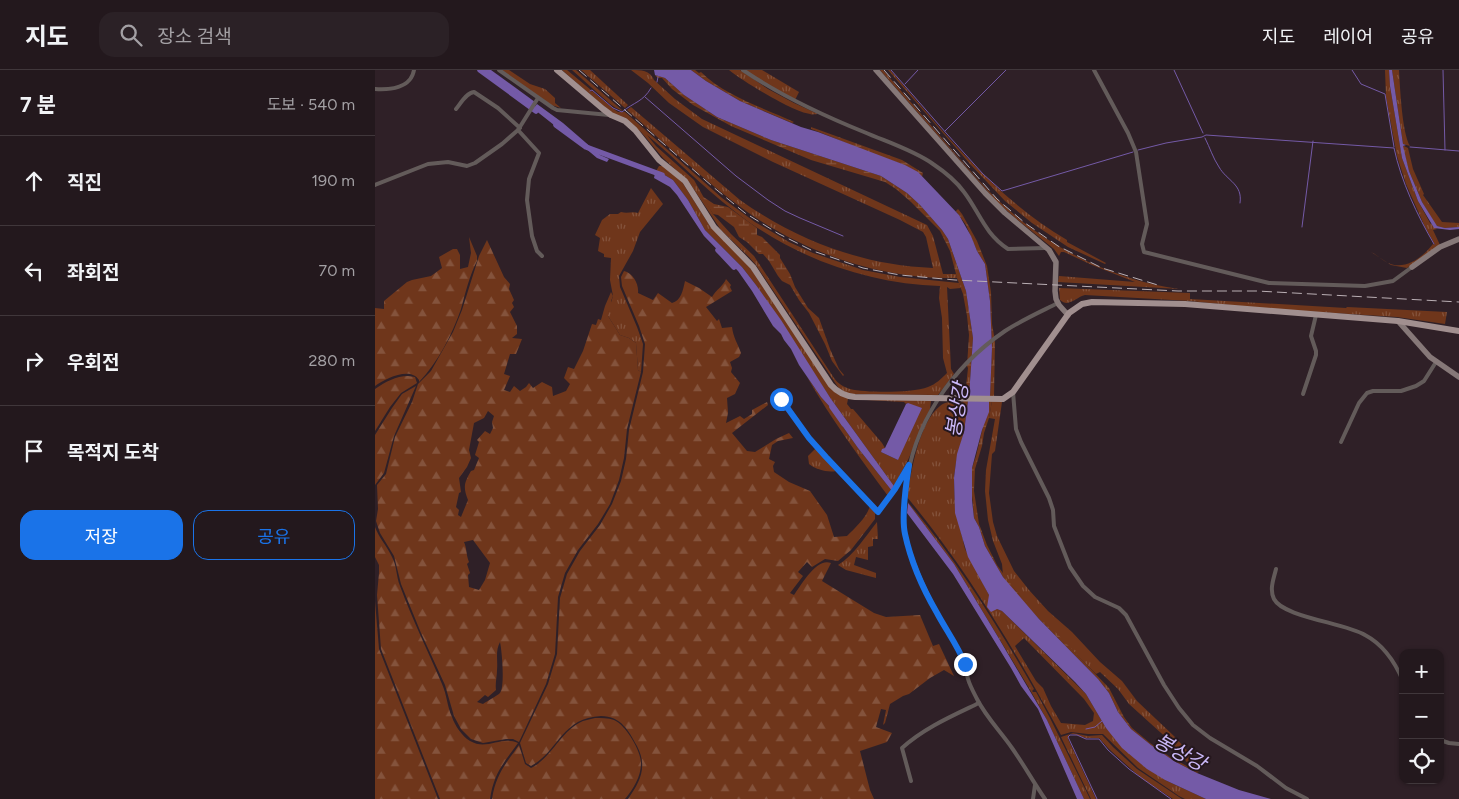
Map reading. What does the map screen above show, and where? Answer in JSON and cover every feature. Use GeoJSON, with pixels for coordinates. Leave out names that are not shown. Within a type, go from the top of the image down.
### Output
{"type":"FeatureCollection","features":[{"type":"Feature","properties":{"kind":"main road"},"geometry":{"type":"LineString","coordinates":[[557,70],[611,115],[625,121],[635,130],[659,160],[685,182],[714,227],[753,267],[831,385],[838,392],[855,397],[1000,399],[1006,397],[1013,392],[1068,315],[1079,306],[1092,302],[1185,304],[1397,321],[1459,331]]}},
{"type":"Feature","properties":{"kind":"street"},"geometry":{"type":"LineString","coordinates":[[375,89],[389,90],[399,87],[412,77],[414,70]]}},
{"type":"Feature","properties":{"kind":"street"},"geometry":{"type":"LineString","coordinates":[[499,70],[537,100],[557,110],[611,115]]}},
{"type":"Feature","properties":{"kind":"street"},"geometry":{"type":"LineString","coordinates":[[743,70],[795,102],[865,133],[891,142],[933,163],[963,191],[986,229],[1008,249],[1047,248]]}},
{"type":"Feature","properties":{"kind":"street"},"geometry":{"type":"LineString","coordinates":[[876,70],[995,204],[1047,248],[1056,262],[1055,291],[1058,303],[1068,315]]}},
{"type":"Feature","properties":{"kind":"street"},"geometry":{"type":"LineString","coordinates":[[1094,70],[1137,152],[1147,224],[1142,244],[1144,252],[1269,283],[1365,286],[1388,283],[1440,248],[1459,239]]}},
{"type":"Feature","properties":{"kind":"street"},"geometry":{"type":"LineString","coordinates":[[456,109],[470,92],[474,92],[498,108],[539,153],[529,178],[527,200],[532,236],[537,251],[542,256]]}},
{"type":"Feature","properties":{"kind":"street"},"geometry":{"type":"LineString","coordinates":[[375,185],[428,164],[448,162],[467,166],[471,164],[502,144],[519,129],[537,100]]}},
{"type":"Feature","properties":{"kind":"street"},"geometry":{"type":"LineString","coordinates":[[781,399],[809,438],[878,512],[895,489],[909,465],[922,429],[937,398],[968,362],[994,339],[1021,322],[1058,303]]}},
{"type":"Feature","properties":{"kind":"street"},"geometry":{"type":"LineString","coordinates":[[1303,394],[1316,355],[1311,336],[1316,316]]}},
{"type":"Feature","properties":{"kind":"street"},"geometry":{"type":"LineString","coordinates":[[1397,321],[1436,362],[1459,377]]}},
{"type":"Feature","properties":{"kind":"street"},"geometry":{"type":"LineString","coordinates":[[1341,442],[1359,403],[1367,394],[1373,391],[1401,391],[1417,386],[1424,381],[1436,362]]}},
{"type":"Feature","properties":{"kind":"street"},"geometry":{"type":"LineString","coordinates":[[1013,392],[1016,429],[1049,498],[1053,510],[1054,526],[1070,568],[1083,586],[1095,597],[1119,608],[1126,614],[1164,685],[1193,725],[1210,738],[1257,766],[1286,788],[1307,799]]}},
{"type":"Feature","properties":{"kind":"street"},"geometry":{"type":"LineString","coordinates":[[909,465],[905,496],[905,534],[913,562],[933,606],[962,656],[968,680],[979,702],[1045,799]]}},
{"type":"Feature","properties":{"kind":"street"},"geometry":{"type":"LineString","coordinates":[[1276,569],[1271,587],[1275,600],[1279,605],[1294,613],[1365,634],[1377,643],[1397,665],[1399,670]]}},
{"type":"Feature","properties":{"kind":"street"},"geometry":{"type":"LineString","coordinates":[[911,781],[902,748],[913,737],[979,702]]}},
{"type":"Feature","properties":{"kind":"street"},"geometry":{"type":"LineString","coordinates":[[1444,741],[1459,744]]}},
{"type":"Feature","properties":{"kind":"street"},"geometry":{"type":"LineString","coordinates":[[1033,799],[1035,785]]}},
{"type":"Feature","properties":{"kind":"green space"},"geometry":{"type":"Polygon","coordinates":[[[501,70],[509,70],[530,84],[545,89],[555,98],[555,103],[561,108],[551,105],[501,70]]]}},
{"type":"Feature","properties":{"kind":"green space"},"geometry":{"type":"Polygon","coordinates":[[[562,70],[567,70],[591,90],[590,92],[592,91],[618,112],[625,112],[722,198],[755,222],[789,242],[813,253],[863,270],[900,277],[959,283],[961,288],[950,289],[947,287],[951,369],[954,374],[938,395],[853,394],[846,393],[838,387],[756,265],[721,230],[689,182],[663,158],[641,132],[607,109],[562,70]],[[647,135],[656,146],[694,180],[713,214],[754,256],[839,384],[850,389],[867,391],[889,392],[921,389],[931,386],[947,373],[943,358],[940,286],[884,280],[857,273],[804,254],[779,241],[733,210],[647,135]]]}},
{"type":"Feature","properties":{"kind":"green space"},"geometry":{"type":"Polygon","coordinates":[[[572,70],[576,70],[623,111],[610,104],[572,70]]]}},
{"type":"Feature","properties":{"kind":"green space"},"geometry":{"type":"Polygon","coordinates":[[[581,70],[590,70],[628,105],[625,108],[581,70]]]}},
{"type":"Feature","properties":{"kind":"green space"},"geometry":{"type":"Polygon","coordinates":[[[631,70],[648,72],[675,99],[702,119],[927,225],[933,236],[943,274],[956,274],[957,278],[929,277],[874,269],[820,252],[769,226],[715,187],[627,110],[631,107],[740,200],[785,228],[808,239],[856,256],[881,262],[933,268],[926,237],[923,232],[703,127],[669,103],[631,70]]]}},
{"type":"Feature","properties":{"kind":"green space"},"geometry":{"type":"Polygon","coordinates":[[[691,70],[701,72],[721,88],[794,122],[792,123],[740,101],[691,70]]]}},
{"type":"Feature","properties":{"kind":"green space"},"geometry":{"type":"Polygon","coordinates":[[[729,70],[740,70],[768,89],[818,114],[802,112],[792,108],[757,89],[729,70]]]}},
{"type":"Feature","properties":{"kind":"green space"},"geometry":{"type":"Polygon","coordinates":[[[745,70],[762,70],[799,92],[795,100],[786,96],[745,70]]]}},
{"type":"Feature","properties":{"kind":"green space"},"geometry":{"type":"Polygon","coordinates":[[[880,70],[883,70],[987,189],[1018,218],[1038,233],[1082,259],[1106,269],[1154,285],[1179,289],[1058,282],[1059,276],[1135,282],[1064,252],[1061,252],[1059,256],[1054,249],[997,202],[880,70]]]}},
{"type":"Feature","properties":{"kind":"green space"},"geometry":{"type":"Polygon","coordinates":[[[888,70],[951,140],[994,184],[1041,223],[1067,240],[1067,242],[1106,263],[1068,247],[1032,223],[1005,201],[888,70]]]}},
{"type":"Feature","properties":{"kind":"green space"},"geometry":{"type":"Polygon","coordinates":[[[1385,70],[1389,70],[1402,158],[1418,201],[1430,223],[1437,229],[1433,230],[1440,245],[1407,268],[1391,265],[1388,263],[1394,265],[1407,264],[1419,258],[1433,244],[1435,245],[1406,184],[1397,156],[1386,97],[1385,70]]]}},
{"type":"Feature","properties":{"kind":"green space"},"geometry":{"type":"Polygon","coordinates":[[[1392,70],[1399,70],[1403,121],[1410,146],[1403,144],[1392,70]]]}},
{"type":"Feature","properties":{"kind":"green space"},"geometry":{"type":"Polygon","coordinates":[[[655,75],[665,78],[684,95],[717,117],[771,140],[881,176],[907,193],[920,205],[948,239],[966,291],[973,338],[969,396],[965,396],[969,335],[967,316],[963,294],[950,251],[940,231],[911,202],[885,182],[811,160],[731,126],[693,105],[672,89],[662,78],[658,78],[655,75]]]}},
{"type":"Feature","properties":{"kind":"green space"},"geometry":{"type":"Polygon","coordinates":[[[811,127],[902,160],[923,173],[922,177],[906,166],[811,129],[811,127]]]}},
{"type":"Feature","properties":{"kind":"green space"},"geometry":{"type":"Polygon","coordinates":[[[1402,145],[1408,148],[1413,169],[1423,195],[1442,222],[1459,223],[1459,227],[1445,228],[1435,224],[1422,202],[1409,171],[1402,145]]]}},
{"type":"Feature","properties":{"kind":"green space"},"geometry":{"type":"Polygon","coordinates":[[[659,166],[663,166],[682,182],[710,226],[742,256],[837,394],[931,401],[930,409],[908,460],[894,486],[831,399],[756,285],[742,267],[705,230],[688,200],[673,180],[663,174],[655,173],[659,166]],[[848,399],[847,404],[882,443],[885,448],[881,452],[898,460],[908,403],[848,399]]]}},
{"type":"Feature","properties":{"kind":"green space"},"geometry":{"type":"Polygon","coordinates":[[[651,188],[663,204],[640,232],[633,251],[619,276],[620,287],[643,344],[641,372],[638,370],[636,343],[620,335],[608,316],[613,296],[610,280],[611,258],[604,257],[604,254],[598,251],[600,238],[595,235],[602,220],[610,214],[621,212],[638,213],[651,188]]]}},
{"type":"Feature","properties":{"kind":"green space"},"geometry":{"type":"Polygon","coordinates":[[[702,196],[714,204],[728,207],[757,228],[757,235],[762,237],[780,255],[795,287],[808,308],[819,318],[830,349],[843,376],[832,361],[809,313],[790,285],[782,281],[763,254],[759,254],[739,237],[734,227],[718,215],[713,214],[702,196]]]}},
{"type":"Feature","properties":{"kind":"green space"},"geometry":{"type":"Polygon","coordinates":[[[958,209],[977,241],[987,266],[995,341],[994,397],[990,397],[992,348],[990,301],[985,264],[966,225],[956,211],[958,209]]]}},
{"type":"Feature","properties":{"kind":"green space"},"geometry":{"type":"Polygon","coordinates":[[[469,237],[477,256],[477,261],[457,319],[438,357],[419,382],[415,376],[404,374],[391,377],[375,386],[375,308],[384,309],[384,301],[407,282],[431,276],[442,268],[439,257],[453,249],[457,249],[460,255],[460,269],[468,267],[471,253],[469,237]]]}},
{"type":"Feature","properties":{"kind":"green space"},"geometry":{"type":"Polygon","coordinates":[[[487,240],[504,277],[510,284],[509,289],[514,300],[512,303],[514,307],[510,312],[517,326],[517,334],[512,338],[522,339],[516,354],[510,354],[504,374],[510,376],[504,390],[510,392],[514,386],[520,391],[529,383],[533,388],[542,382],[552,387],[553,396],[566,391],[570,384],[564,378],[568,367],[574,369],[583,351],[592,324],[596,325],[598,319],[601,320],[611,292],[613,296],[611,301],[612,307],[608,312],[608,316],[620,335],[636,343],[638,370],[641,372],[627,429],[624,458],[619,480],[610,504],[598,524],[578,550],[565,573],[558,597],[555,654],[546,684],[519,742],[513,739],[506,739],[483,743],[471,739],[461,729],[454,716],[445,685],[401,584],[394,556],[380,533],[376,521],[378,509],[377,485],[386,474],[395,437],[412,402],[418,384],[431,371],[453,332],[479,256],[487,240]],[[488,411],[484,418],[474,423],[469,450],[471,458],[459,478],[461,492],[459,493],[456,507],[459,510],[458,515],[461,517],[468,500],[465,492],[466,482],[479,458],[475,455],[479,442],[477,440],[485,431],[490,434],[493,428],[494,416],[488,411]],[[473,540],[464,542],[469,562],[467,564],[470,573],[468,575],[469,587],[479,590],[485,580],[490,563],[473,540]],[[500,642],[498,645],[496,690],[488,697],[485,695],[477,702],[483,704],[499,694],[502,689],[503,669],[500,642]]]}},
{"type":"Feature","properties":{"kind":"green space"},"geometry":{"type":"Polygon","coordinates":[[[624,271],[635,279],[638,293],[653,300],[658,293],[672,303],[680,298],[685,281],[712,297],[726,279],[731,285],[732,291],[706,307],[717,321],[719,319],[722,328],[732,327],[741,353],[739,357],[730,362],[731,372],[740,383],[735,394],[727,398],[728,413],[726,423],[740,416],[744,419],[752,414],[752,410],[767,402],[768,405],[732,433],[747,451],[755,452],[789,433],[793,438],[778,441],[772,445],[769,459],[775,462],[773,466],[774,472],[789,482],[810,491],[827,515],[834,537],[847,536],[864,518],[870,506],[875,512],[875,519],[851,550],[838,561],[825,559],[812,567],[807,562],[798,572],[803,576],[790,593],[794,595],[805,579],[820,564],[831,563],[822,581],[874,613],[886,617],[920,615],[933,646],[939,644],[954,676],[944,670],[909,694],[890,704],[883,725],[886,710],[881,709],[876,727],[892,733],[887,742],[860,751],[874,799],[628,799],[641,774],[642,761],[640,754],[631,735],[623,725],[614,719],[601,716],[588,718],[577,723],[561,736],[540,760],[531,766],[526,763],[520,743],[548,684],[557,654],[560,598],[567,574],[580,551],[600,525],[612,504],[621,481],[626,459],[629,430],[643,372],[645,344],[622,286],[621,277],[624,271]]]}},
{"type":"Feature","properties":{"kind":"green space"},"geometry":{"type":"Polygon","coordinates":[[[1059,288],[1190,293],[1190,299],[1447,312],[1445,324],[1397,317],[1085,295],[1066,303],[1060,300],[1059,288]]]}},
{"type":"Feature","properties":{"kind":"green space"},"geometry":{"type":"Polygon","coordinates":[[[408,376],[415,377],[417,383],[401,393],[375,431],[375,389],[391,380],[408,376]]]}},
{"type":"Feature","properties":{"kind":"green space"},"geometry":{"type":"Polygon","coordinates":[[[807,377],[821,397],[839,417],[841,424],[858,448],[892,491],[888,496],[856,453],[807,377]]]}},
{"type":"Feature","properties":{"kind":"green space"},"geometry":{"type":"Polygon","coordinates":[[[416,386],[394,436],[384,473],[375,485],[375,435],[402,394],[416,386]]]}},
{"type":"Feature","properties":{"kind":"green space"},"geometry":{"type":"Polygon","coordinates":[[[964,400],[968,401],[964,432],[954,478],[955,507],[965,549],[989,595],[989,600],[1086,694],[1106,728],[1165,780],[1206,799],[1185,799],[1179,796],[1138,768],[1103,734],[1071,732],[1061,735],[990,612],[950,553],[907,497],[917,448],[927,423],[942,404],[963,402],[964,400]],[[1024,638],[1015,646],[1036,681],[1043,688],[1061,723],[1085,725],[1093,721],[1094,713],[1084,699],[1024,638]]]}},
{"type":"Feature","properties":{"kind":"green space"},"geometry":{"type":"Polygon","coordinates":[[[989,401],[992,401],[975,469],[974,491],[979,524],[997,565],[1016,591],[1109,688],[1132,728],[1170,757],[1197,773],[1174,761],[1131,729],[1098,679],[1012,590],[985,546],[974,518],[971,484],[972,468],[989,401]]]}},
{"type":"Feature","properties":{"kind":"green space"},"geometry":{"type":"Polygon","coordinates":[[[992,401],[1002,402],[995,451],[992,454],[989,493],[997,536],[1014,571],[1048,611],[1122,681],[1137,701],[1175,737],[1202,767],[1198,772],[1193,770],[1171,742],[1129,704],[1118,689],[1100,672],[1096,674],[1039,617],[1003,575],[1002,564],[993,541],[988,520],[985,491],[986,470],[995,419],[989,418],[992,401]]]}},
{"type":"Feature","properties":{"kind":"green space"},"geometry":{"type":"Polygon","coordinates":[[[816,448],[836,471],[822,470],[809,464],[808,456],[816,448]]]}},
{"type":"Feature","properties":{"kind":"green space"},"geometry":{"type":"Polygon","coordinates":[[[907,501],[959,569],[1005,640],[1034,689],[1032,691],[1036,692],[1050,718],[1090,799],[1084,799],[1047,720],[954,564],[907,501]]]}},
{"type":"Feature","properties":{"kind":"green space"},"geometry":{"type":"Polygon","coordinates":[[[877,522],[878,539],[873,539],[873,546],[868,547],[868,560],[856,557],[854,565],[876,573],[876,578],[846,570],[838,565],[854,551],[877,522]]]}},
{"type":"Feature","properties":{"kind":"green space"},"geometry":{"type":"Polygon","coordinates":[[[375,527],[394,560],[405,598],[442,684],[450,713],[457,727],[467,739],[476,744],[506,741],[518,743],[497,775],[490,799],[440,799],[381,649],[377,595],[379,565],[375,557],[375,527]]]}},
{"type":"Feature","properties":{"kind":"green space"},"geometry":{"type":"Polygon","coordinates":[[[375,601],[379,649],[438,799],[375,799],[375,601]]]}},
{"type":"Feature","properties":{"kind":"green space"},"geometry":{"type":"Polygon","coordinates":[[[595,718],[614,720],[619,723],[632,739],[638,752],[641,763],[640,773],[634,787],[625,799],[492,799],[505,764],[519,745],[525,764],[531,768],[545,758],[562,737],[575,725],[595,718]]]}},
{"type":"Feature","properties":{"kind":"green space"},"geometry":{"type":"Polygon","coordinates":[[[1073,733],[1088,736],[1102,735],[1137,769],[1182,799],[1173,799],[1141,778],[1099,738],[1086,738],[1070,734],[1073,733]]]}},
{"type":"Feature","properties":{"kind":"green space"},"geometry":{"type":"Polygon","coordinates":[[[1070,734],[1068,739],[1096,799],[1091,799],[1061,737],[1070,734]]]}},
{"type":"Feature","properties":{"kind":"shaded area"},"geometry":{"type":"Polygon","coordinates":[[[481,70],[491,70],[535,102],[531,107],[481,70]]]}},
{"type":"Feature","properties":{"kind":"shaded area"},"geometry":{"type":"Polygon","coordinates":[[[654,70],[691,70],[740,101],[801,127],[905,165],[918,172],[959,215],[985,264],[990,301],[992,348],[990,397],[969,396],[973,338],[966,291],[948,239],[920,205],[907,193],[881,176],[771,140],[717,117],[684,95],[665,78],[655,75],[654,70]]]}},
{"type":"Feature","properties":{"kind":"shaded area"},"geometry":{"type":"Polygon","coordinates":[[[1389,70],[1392,70],[1403,144],[1406,145],[1403,146],[1409,171],[1422,202],[1437,226],[1445,228],[1459,227],[1459,229],[1434,228],[1418,201],[1402,158],[1389,70]]]}},
{"type":"Feature","properties":{"kind":"shaded area"},"geometry":{"type":"Polygon","coordinates":[[[537,104],[563,123],[600,155],[609,159],[607,162],[597,158],[566,132],[535,110],[532,110],[537,104]]]}},
{"type":"Feature","properties":{"kind":"shaded area"},"geometry":{"type":"Polygon","coordinates":[[[655,173],[663,174],[673,180],[688,200],[705,230],[742,267],[756,285],[781,320],[831,399],[894,486],[892,491],[858,448],[841,424],[839,417],[821,397],[738,271],[704,236],[670,187],[654,178],[655,173]]]}},
{"type":"Feature","properties":{"kind":"shaded area"},"geometry":{"type":"Polygon","coordinates":[[[968,401],[989,401],[989,412],[972,468],[972,500],[974,518],[985,546],[1003,577],[1039,619],[1098,679],[1131,729],[1174,761],[1197,773],[1239,790],[1271,799],[1206,799],[1165,780],[1147,769],[1122,748],[1106,728],[1086,694],[1075,682],[1002,611],[997,609],[991,612],[987,607],[989,595],[968,557],[955,513],[954,478],[957,454],[964,432],[968,401]]]}},
{"type":"Feature","properties":{"kind":"shaded area"},"geometry":{"type":"Polygon","coordinates":[[[908,403],[922,408],[898,460],[881,452],[885,448],[908,403]]]}},
{"type":"Feature","properties":{"kind":"shaded area"},"geometry":{"type":"Polygon","coordinates":[[[908,503],[954,564],[998,637],[1047,720],[1084,799],[1077,799],[1038,709],[1021,686],[953,574],[907,513],[908,503]]]}},
{"type":"Feature","properties":{"kind":"waterway"},"geometry":{"type":"LineString","coordinates":[[480,70],[536,111]]}},
{"type":"Feature","properties":{"kind":"waterway"},"geometry":{"type":"LineString","coordinates":[[891,70],[983,174],[1002,191],[1133,152]]}},
{"type":"Feature","properties":{"kind":"waterway"},"geometry":{"type":"LineString","coordinates":[[905,84],[918,70]]}},
{"type":"Feature","properties":{"kind":"waterway"},"geometry":{"type":"LineString","coordinates":[[945,131],[1006,70]]}},
{"type":"Feature","properties":{"kind":"waterway"},"geometry":{"type":"LineString","coordinates":[[1174,70],[1203,133]]}},
{"type":"Feature","properties":{"kind":"waterway"},"geometry":{"type":"LineString","coordinates":[[1352,70],[1361,84],[1385,94],[1394,147]]}},
{"type":"Feature","properties":{"kind":"waterway"},"geometry":{"type":"LineString","coordinates":[[1443,70],[1445,150]]}},
{"type":"Feature","properties":{"kind":"waterway"},"geometry":{"type":"LineString","coordinates":[[657,82],[658,77]]}},
{"type":"Feature","properties":{"kind":"waterway"},"geometry":{"type":"LineString","coordinates":[[590,91],[592,90],[613,108],[622,112],[641,99],[651,88]]}},
{"type":"Feature","properties":{"kind":"waterway"},"geometry":{"type":"LineString","coordinates":[[645,97],[736,176],[768,200],[785,211],[843,236]]}},
{"type":"Feature","properties":{"kind":"waterway"},"geometry":{"type":"LineString","coordinates":[[556,125],[586,147],[662,175]]}},
{"type":"Feature","properties":{"kind":"waterway"},"geometry":{"type":"LineString","coordinates":[[1138,150],[1206,135],[1394,148],[1410,198],[1434,244]]}},
{"type":"Feature","properties":{"kind":"waterway"},"geometry":{"type":"LineString","coordinates":[[1205,138],[1222,172],[1237,187],[1240,203]]}},
{"type":"Feature","properties":{"kind":"waterway"},"geometry":{"type":"LineString","coordinates":[[1302,227],[1313,141]]}},
{"type":"Feature","properties":{"kind":"waterway"},"geometry":{"type":"LineString","coordinates":[[1410,147],[1459,151]]}},
{"type":"Feature","properties":{"kind":"waterway"},"geometry":{"type":"LineString","coordinates":[[718,250],[734,267]]}},
{"type":"Feature","properties":{"kind":"waterway"},"geometry":{"type":"LineString","coordinates":[[832,407],[844,424]]}},
{"type":"Feature","properties":{"kind":"waterway"},"geometry":{"type":"LineString","coordinates":[[1086,729],[1095,727],[1102,721]]}},
{"type":"Feature","properties":{"kind":"waterway"},"geometry":{"type":"LineString","coordinates":[[1097,799],[1068,737],[1070,735],[1077,735],[1086,739],[1099,739],[1129,769],[1171,799]]}},
{"type":"Feature","properties":{"kind":"railway"},"geometry":{"type":"LineString","coordinates":[[579,70],[745,213],[779,234],[813,251],[863,268],[900,275],[955,280],[1178,291],[1257,291],[1459,302]]}},
{"type":"Feature","properties":{"kind":"railway"},"geometry":{"type":"LineString","coordinates":[[884,70],[997,199],[1025,223],[1058,246],[1102,268],[1161,286]]}},
{"type":"Feature","properties":{"kind":"route"},"geometry":{"type":"LineString","coordinates":[[781,399],[809,438],[878,512],[895,489],[909,465],[905,496],[905,534],[913,562],[926,592],[965,664]]}},
{"type":"Feature","properties":{"kind":"water label","name":"봉상강"},"geometry":{"type":"Point","coordinates":[957,410]}},
{"type":"Feature","properties":{"kind":"water label","name":"봉상강"},"geometry":{"type":"Point","coordinates":[1180,752]}}]}
